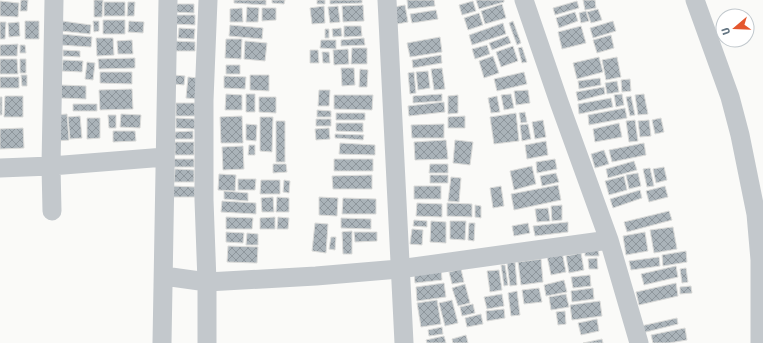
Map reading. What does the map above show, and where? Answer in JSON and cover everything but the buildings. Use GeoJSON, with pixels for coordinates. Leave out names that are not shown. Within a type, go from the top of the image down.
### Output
{"type":"FeatureCollection","features":[{"type":"Feature","properties":{"kind":"street"},"geometry":{"type":"LineString","coordinates":[[52,211],[51,166],[54,0]]}},
{"type":"Feature","properties":{"kind":"street"},"geometry":{"type":"LineString","coordinates":[[162,343],[168,0]]}},
{"type":"Feature","properties":{"kind":"street"},"geometry":{"type":"LineString","coordinates":[[206,343],[207,282],[204,200],[204,100],[208,0]]}},
{"type":"Feature","properties":{"kind":"street"},"geometry":{"type":"LineString","coordinates":[[387,0],[399,269],[404,343]]}},
{"type":"Feature","properties":{"kind":"street"},"geometry":{"type":"LineString","coordinates":[[524,0],[609,240],[639,343]]}},
{"type":"Feature","properties":{"kind":"street"},"geometry":{"type":"LineString","coordinates":[[696,0],[730,96],[740,135],[756,214],[760,260],[760,343]]}},
{"type":"Feature","properties":{"kind":"street"},"geometry":{"type":"LineString","coordinates":[[0,168],[51,166],[165,157]]}},
{"type":"Feature","properties":{"kind":"street"},"geometry":{"type":"LineString","coordinates":[[164,276],[207,282],[316,276],[399,269],[609,240]]}}]}
